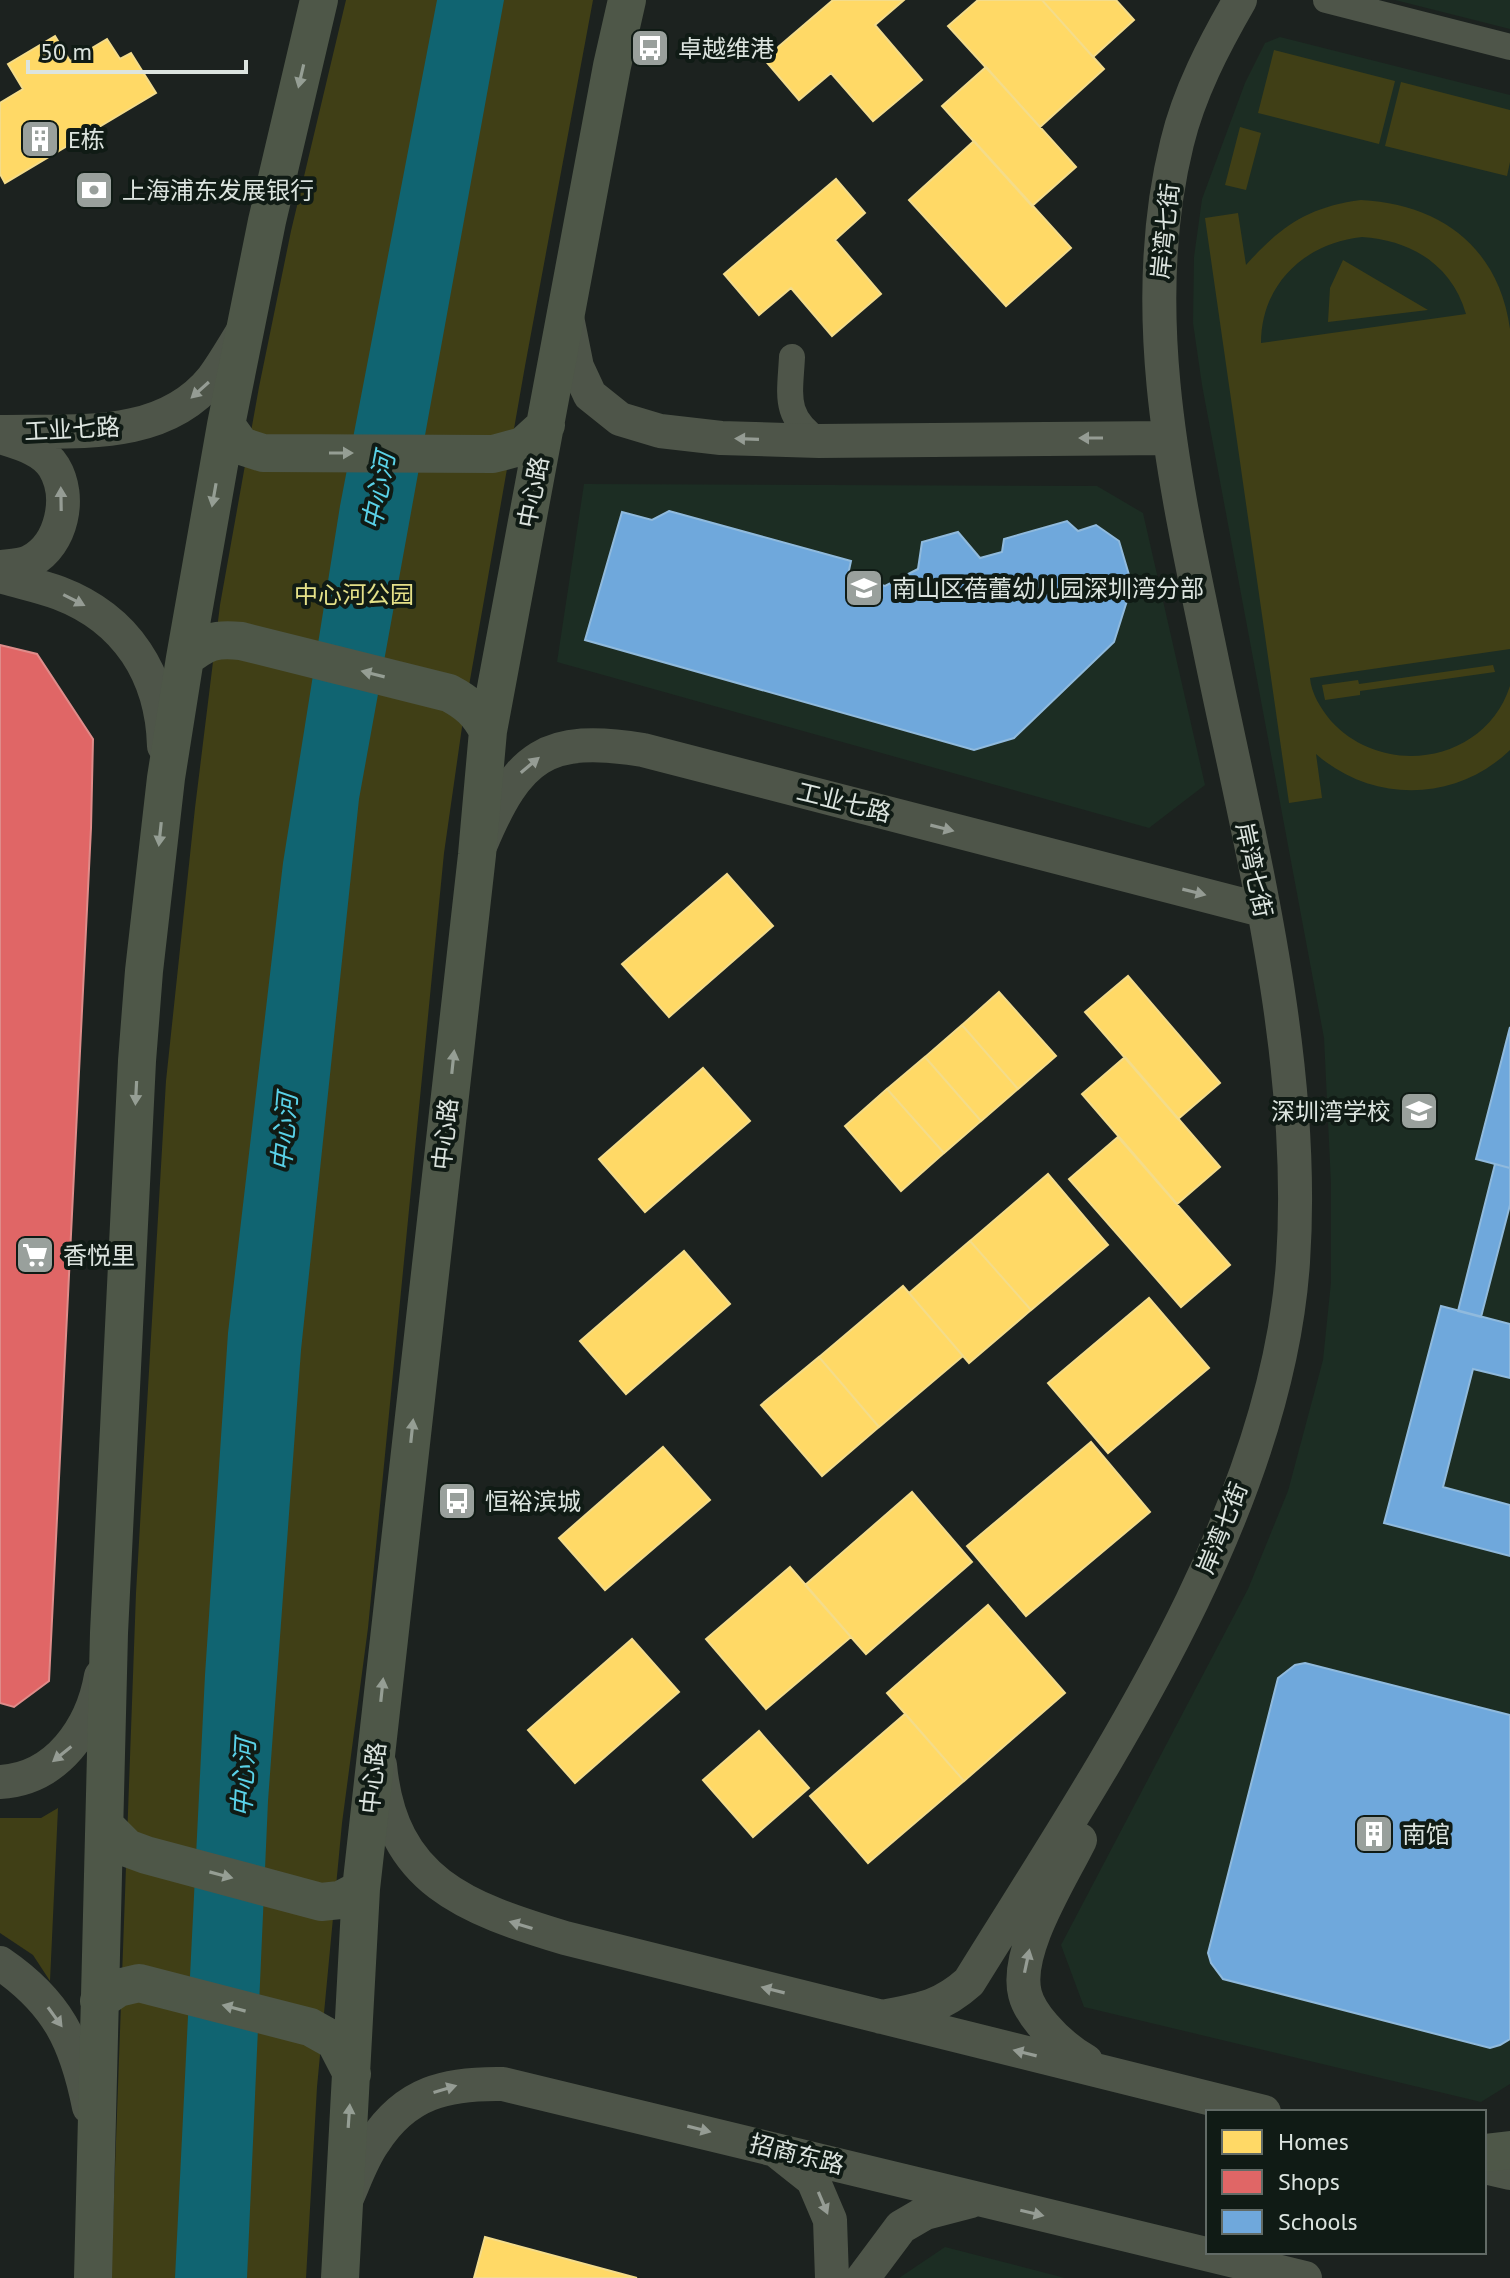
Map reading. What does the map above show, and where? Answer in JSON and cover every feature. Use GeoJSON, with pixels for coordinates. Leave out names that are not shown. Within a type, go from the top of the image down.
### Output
{"type":"FeatureCollection","features":[{"type":"Feature","properties":{"kind":"main road"},"geometry":{"type":"LineString","coordinates":[[93,2278],[109,1633],[144,971],[166,778],[226,425],[267,221],[319,0]]}},
{"type":"Feature","properties":{"kind":"main road","name":"中心路"},"geometry":{"type":"LineString","coordinates":[[340,2278],[361,1889],[477,855],[488,731],[612,66],[627,0]]}},
{"type":"Feature","properties":{"kind":"main road"},"geometry":{"type":"LineString","coordinates":[[226,425],[241,446],[263,453],[493,454],[523,446],[546,425]]}},
{"type":"Feature","properties":{"kind":"main road"},"geometry":{"type":"LineString","coordinates":[[185,658],[203,644],[221,639],[241,641],[449,693],[480,714],[488,731]]}},
{"type":"Feature","properties":{"kind":"main road"},"geometry":{"type":"LineString","coordinates":[[105,1826],[127,1848],[146,1855],[321,1902],[340,1900],[361,1889]]}},
{"type":"Feature","properties":{"kind":"main road"},"geometry":{"type":"LineString","coordinates":[[99,2001],[118,1988],[139,1983],[310,2027],[335,2041],[352,2074]]}},
{"type":"Feature","properties":{"kind":"main road"},"geometry":{"type":"LineString","coordinates":[[1486,2153],[1510,2150]]}},
{"type":"Feature","properties":{"kind":"street","name":"岸湾七街"},"geometry":{"type":"LineString","coordinates":[[1126,1728],[1197,1588],[1228,1518],[1260,1429],[1287,1313],[1293,1267],[1294,1160],[1283,1040],[1262,910],[1182,517],[1161,362],[1158,286],[1167,187],[1177,139],[1214,46],[1240,0]]}},
{"type":"Feature","properties":{"kind":"street"},"geometry":{"type":"LineString","coordinates":[[1326,0],[1510,47]]}},
{"type":"Feature","properties":{"kind":"street"},"geometry":{"type":"LineString","coordinates":[[566,316],[577,367],[590,395],[620,419],[660,431],[721,438],[819,441],[1169,438]]}},
{"type":"Feature","properties":{"kind":"street","name":"工业七路"},"geometry":{"type":"LineString","coordinates":[[0,435],[120,429],[152,421],[183,405],[211,380],[246,328]]}},
{"type":"Feature","properties":{"kind":"street"},"geometry":{"type":"LineString","coordinates":[[792,357],[790,394],[794,419],[819,441]]}},
{"type":"Feature","properties":{"kind":"street"},"geometry":{"type":"LineString","coordinates":[[0,435],[30,446],[53,465],[63,492],[61,523],[50,546],[29,563],[0,567]]}},
{"type":"Feature","properties":{"kind":"street"},"geometry":{"type":"LineString","coordinates":[[0,576],[60,593],[89,608],[117,629],[154,683],[163,719],[166,778]]}},
{"type":"Feature","properties":{"kind":"street","name":"工业七路"},"geometry":{"type":"LineString","coordinates":[[477,855],[504,795],[519,773],[541,755],[572,746],[611,745],[643,750],[1262,910]]}},
{"type":"Feature","properties":{"kind":"street"},"geometry":{"type":"LineString","coordinates":[[0,1782],[44,1768],[71,1748],[87,1721],[100,1686],[109,1633]]}},
{"type":"Feature","properties":{"kind":"street"},"geometry":{"type":"LineString","coordinates":[[881,2017],[917,2011],[948,2001],[969,1982],[1126,1728]]}},
{"type":"Feature","properties":{"kind":"street"},"geometry":{"type":"LineString","coordinates":[[1126,1728],[1091,1817],[1029,1949],[1023,1978],[1025,1995],[1034,2015],[1055,2039],[1082,2058],[1192,2118],[1206,2122]]}},
{"type":"Feature","properties":{"kind":"street"},"geometry":{"type":"LineString","coordinates":[[377,1737],[383,1789],[393,1824],[418,1865],[438,1884],[465,1902],[499,1918],[565,1938],[1256,2110]]}},
{"type":"Feature","properties":{"kind":"street"},"geometry":{"type":"LineString","coordinates":[[0,1963],[29,1983],[61,2023],[81,2067],[96,2141]]}},
{"type":"Feature","properties":{"kind":"street","name":"招商东路"},"geometry":{"type":"LineString","coordinates":[[343,2206],[373,2142],[400,2111],[425,2095],[463,2083],[503,2084],[1206,2254]]}},
{"type":"Feature","properties":{"kind":"street"},"geometry":{"type":"LineString","coordinates":[[773,2147],[813,2180],[830,2220],[832,2278]]}},
{"type":"Feature","properties":{"kind":"street"},"geometry":{"type":"LineString","coordinates":[[1486,2167],[1510,2173]]}},
{"type":"Feature","properties":{"kind":"street"},"geometry":{"type":"LineString","coordinates":[[863,2278],[901,2227],[925,2213],[976,2200]]}},
{"type":"Feature","properties":{"kind":"street","name":"招商东路"},"geometry":{"type":"LineString","coordinates":[[1206,2254],[1305,2278]]}},
{"type":"Feature","properties":{"kind":"street"},"geometry":{"type":"LineString","coordinates":[[1249,2264],[1277,2261],[1294,2254]]}},
{"type":"Feature","properties":{"kind":"shaded area"},"geometry":{"type":"Polygon","coordinates":[[[1395,0],[1510,0],[1510,29],[1395,0]]]}},
{"type":"Feature","properties":{"kind":"shaded area","name":"深圳湾学校"},"geometry":{"type":"Polygon","coordinates":[[[1280,37],[1510,95],[1510,2084],[1481,2102],[1084,2007],[1061,1945],[1248,1589],[1288,1491],[1323,1360],[1331,1282],[1331,1184],[1324,1038],[1193,323],[1194,257],[1202,199],[1245,83],[1265,43],[1280,37]]]}},
{"type":"Feature","properties":{"kind":"shaded area","name":"南山区蓓蕾幼儿园深圳湾分部"},"geometry":{"type":"Polygon","coordinates":[[[584,484],[1097,486],[1143,513],[1205,785],[1149,828],[557,662],[584,484]]]}},
{"type":"Feature","properties":{"kind":"shaded area"},"geometry":{"type":"Polygon","coordinates":[[[945,2247],[1065,2278],[899,2278],[945,2247]]]}},
{"type":"Feature","properties":{"kind":"green space","name":"中心河公园"},"geometry":{"type":"Polygon","coordinates":[[[346,0],[593,0],[463,720],[444,853],[368,1628],[342,1823],[317,2087],[306,2278],[111,2278],[136,1593],[166,1081],[220,605],[291,231],[346,0]]]}},
{"type":"Feature","properties":{"kind":"green space"},"geometry":{"type":"Polygon","coordinates":[[[1274,50],[1395,81],[1379,144],[1258,113],[1274,50]]]}},
{"type":"Feature","properties":{"kind":"green space"},"geometry":{"type":"Polygon","coordinates":[[[1401,82],[1510,110],[1507,176],[1385,146],[1401,82]]]}},
{"type":"Feature","properties":{"kind":"green space"},"geometry":{"type":"Polygon","coordinates":[[[1240,127],[1261,133],[1246,190],[1225,185],[1240,127]]]}},
{"type":"Feature","properties":{"kind":"green space"},"geometry":{"type":"Polygon","coordinates":[[[1361,200],[1390,203],[1440,221],[1479,254],[1504,300],[1510,329],[1510,649],[1310,678],[1312,689],[1331,721],[1353,739],[1378,751],[1404,756],[1431,754],[1456,746],[1479,732],[1497,712],[1510,686],[1510,750],[1464,780],[1413,790],[1362,782],[1316,754],[1322,798],[1289,803],[1205,218],[1238,213],[1246,265],[1271,239],[1297,220],[1342,203],[1361,200]],[[1362,237],[1341,241],[1322,248],[1290,270],[1269,302],[1261,343],[1466,314],[1460,297],[1440,269],[1413,250],[1380,239],[1362,237]]]}},
{"type":"Feature","properties":{"kind":"green space"},"geometry":{"type":"Polygon","coordinates":[[[1343,260],[1428,310],[1328,322],[1330,288],[1343,260]]]}},
{"type":"Feature","properties":{"kind":"green space"},"geometry":{"type":"Polygon","coordinates":[[[1493,665],[1495,672],[1360,691],[1360,695],[1325,700],[1322,685],[1358,680],[1359,684],[1493,665]]]}},
{"type":"Feature","properties":{"kind":"green space"},"geometry":{"type":"Polygon","coordinates":[[[58,1808],[50,1981],[33,1955],[0,1933],[0,1818],[41,1818],[58,1808]]]}},
{"type":"Feature","properties":{"kind":"water","name":"中心河"},"geometry":{"type":"Polygon","coordinates":[[[437,0],[504,0],[359,799],[301,1350],[268,1801],[247,2278],[175,2278],[205,1675],[228,1333],[283,863],[340,506],[437,0]]]}},
{"type":"Feature","properties":{"kind":"building: Homes"},"geometry":{"type":"Polygon","coordinates":[[[833,0],[904,0],[875,25],[922,80],[873,121],[831,73],[799,100],[764,59],[833,0]]]}},
{"type":"Feature","properties":{"kind":"building: Homes"},"geometry":{"type":"Polygon","coordinates":[[[978,0],[1042,0],[1104,69],[1040,127],[948,26],[978,0]]]}},
{"type":"Feature","properties":{"kind":"building: Homes"},"geometry":{"type":"Polygon","coordinates":[[[1042,0],[1116,0],[1134,20],[1093,57],[1042,0]]]}},
{"type":"Feature","properties":{"kind":"building: Homes","name":"E栋"},"geometry":{"type":"Polygon","coordinates":[[[55,36],[70,61],[107,39],[120,59],[131,53],[156,93],[5,183],[0,174],[0,103],[23,89],[8,64],[55,36]]]}},
{"type":"Feature","properties":{"kind":"building: Homes"},"geometry":{"type":"Polygon","coordinates":[[[986,67],[1076,167],[1032,206],[942,106],[986,67]]]}},
{"type":"Feature","properties":{"kind":"building: Homes"},"geometry":{"type":"Polygon","coordinates":[[[974,141],[1071,248],[1006,306],[909,200],[974,141]]]}},
{"type":"Feature","properties":{"kind":"building: Homes"},"geometry":{"type":"Polygon","coordinates":[[[836,179],[865,213],[835,240],[881,294],[832,336],[791,288],[759,315],[724,274],[836,179]]]}},
{"type":"Feature","properties":{"kind":"building: Homes"},"geometry":{"type":"Polygon","coordinates":[[[0,673],[43,680],[28,770],[0,773],[0,673]]]}},
{"type":"Feature","properties":{"kind":"building: Homes"},"geometry":{"type":"Polygon","coordinates":[[[727,874],[773,926],[669,1017],[622,964],[727,874]]]}},
{"type":"Feature","properties":{"kind":"building: Homes"},"geometry":{"type":"Polygon","coordinates":[[[1128,976],[1220,1083],[1178,1119],[1085,1012],[1128,976]]]}},
{"type":"Feature","properties":{"kind":"building: Homes"},"geometry":{"type":"Polygon","coordinates":[[[999,992],[1056,1056],[1018,1089],[962,1025],[999,992]]]}},
{"type":"Feature","properties":{"kind":"building: Homes"},"geometry":{"type":"Polygon","coordinates":[[[962,1025],[1018,1089],[981,1121],[925,1057],[962,1025]]]}},
{"type":"Feature","properties":{"kind":"building: Homes"},"geometry":{"type":"Polygon","coordinates":[[[925,1057],[981,1121],[944,1153],[887,1089],[925,1057]]]}},
{"type":"Feature","properties":{"kind":"building: Homes"},"geometry":{"type":"Polygon","coordinates":[[[1125,1057],[1220,1167],[1177,1204],[1082,1094],[1125,1057]]]}},
{"type":"Feature","properties":{"kind":"building: Homes"},"geometry":{"type":"Polygon","coordinates":[[[703,1068],[750,1121],[645,1212],[599,1159],[703,1068]]]}},
{"type":"Feature","properties":{"kind":"building: Homes"},"geometry":{"type":"Polygon","coordinates":[[[887,1089],[944,1153],[901,1191],[845,1126],[887,1089]]]}},
{"type":"Feature","properties":{"kind":"building: Homes"},"geometry":{"type":"Polygon","coordinates":[[[1118,1137],[1230,1265],[1181,1307],[1069,1179],[1118,1137]]]}},
{"type":"Feature","properties":{"kind":"building: Homes"},"geometry":{"type":"Polygon","coordinates":[[[1048,1174],[1108,1245],[1031,1310],[970,1241],[1048,1174]]]}},
{"type":"Feature","properties":{"kind":"building: Homes"},"geometry":{"type":"Polygon","coordinates":[[[970,1241],[1031,1310],[969,1363],[909,1293],[970,1241]]]}},
{"type":"Feature","properties":{"kind":"building: Homes"},"geometry":{"type":"Polygon","coordinates":[[[684,1251],[730,1304],[626,1394],[580,1341],[684,1251]]]}},
{"type":"Feature","properties":{"kind":"building: Homes"},"geometry":{"type":"Polygon","coordinates":[[[903,1286],[963,1356],[879,1427],[819,1357],[903,1286]]]}},
{"type":"Feature","properties":{"kind":"building: Homes"},"geometry":{"type":"Polygon","coordinates":[[[1149,1298],[1209,1368],[1108,1453],[1048,1383],[1149,1298]]]}},
{"type":"Feature","properties":{"kind":"building: Homes"},"geometry":{"type":"Polygon","coordinates":[[[819,1357],[879,1427],[822,1476],[761,1405],[819,1357]]]}},
{"type":"Feature","properties":{"kind":"building: Homes"},"geometry":{"type":"Polygon","coordinates":[[[1091,1442],[1150,1512],[1026,1616],[967,1546],[1091,1442]]]}},
{"type":"Feature","properties":{"kind":"building: Homes"},"geometry":{"type":"Polygon","coordinates":[[[663,1447],[710,1500],[605,1590],[559,1538],[663,1447]]]}},
{"type":"Feature","properties":{"kind":"building: Homes"},"geometry":{"type":"Polygon","coordinates":[[[912,1492],[972,1562],[866,1654],[805,1585],[912,1492]]]}},
{"type":"Feature","properties":{"kind":"building: Homes"},"geometry":{"type":"Polygon","coordinates":[[[790,1567],[851,1637],[766,1709],[706,1639],[790,1567]]]}},
{"type":"Feature","properties":{"kind":"building: Homes"},"geometry":{"type":"Polygon","coordinates":[[[988,1605],[1065,1693],[964,1781],[887,1693],[988,1605]]]}},
{"type":"Feature","properties":{"kind":"building: Homes"},"geometry":{"type":"Polygon","coordinates":[[[632,1639],[679,1692],[575,1783],[528,1730],[632,1639]]]}},
{"type":"Feature","properties":{"kind":"building: Homes"},"geometry":{"type":"Polygon","coordinates":[[[905,1714],[964,1781],[868,1863],[810,1796],[905,1714]]]}},
{"type":"Feature","properties":{"kind":"building: Homes"},"geometry":{"type":"Polygon","coordinates":[[[759,1731],[809,1788],[753,1837],[703,1780],[759,1731]]]}},
{"type":"Feature","properties":{"kind":"building: Homes"},"geometry":{"type":"Polygon","coordinates":[[[485,2237],[637,2278],[474,2278],[485,2237]]]}},
{"type":"Feature","properties":{"kind":"building: Shops","name":"香悦里"},"geometry":{"type":"Polygon","coordinates":[[[0,645],[37,654],[93,739],[49,1681],[14,1707],[0,1703],[0,645]]]}},
{"type":"Feature","properties":{"kind":"building: Schools"},"geometry":{"type":"Polygon","coordinates":[[[669,511],[851,561],[848,575],[885,586],[918,569],[922,542],[958,532],[980,558],[1002,552],[1004,539],[1067,521],[1078,531],[1096,525],[1119,541],[1132,585],[1114,642],[1014,738],[974,750],[585,640],[622,512],[652,520],[669,511]]]}},
{"type":"Feature","properties":{"kind":"building: Schools"},"geometry":{"type":"Polygon","coordinates":[[[1510,1027],[1510,1168],[1476,1159],[1510,1027]]]}},
{"type":"Feature","properties":{"kind":"building: Schools"},"geometry":{"type":"Polygon","coordinates":[[[1495,1164],[1510,1168],[1510,1205],[1481,1317],[1458,1311],[1495,1164]]]}},
{"type":"Feature","properties":{"kind":"building: Schools"},"geometry":{"type":"Polygon","coordinates":[[[1441,1306],[1510,1324],[1510,1378],[1473,1369],[1443,1487],[1510,1505],[1510,1556],[1384,1523],[1441,1306]]]}},
{"type":"Feature","properties":{"kind":"building: Schools","name":"南馆"},"geometry":{"type":"Polygon","coordinates":[[[1305,1663],[1510,1715],[1510,2039],[1500,2045],[1490,2048],[1223,1979],[1211,1963],[1208,1953],[1278,1678],[1295,1665],[1305,1663]]]}},
{"type":"Feature","properties":{"kind":"place","name":"卓越维港"},"geometry":{"type":"Point","coordinates":[650,48]}},
{"type":"Feature","properties":{"kind":"place","name":"E栋"},"geometry":{"type":"Point","coordinates":[40,139]}},
{"type":"Feature","properties":{"kind":"place","name":"上海浦东发展银行"},"geometry":{"type":"Point","coordinates":[94,190]}},
{"type":"Feature","properties":{"kind":"place","name":"南山区蓓蕾幼儿园深圳湾分部"},"geometry":{"type":"Point","coordinates":[864,588]}},
{"type":"Feature","properties":{"kind":"place","name":"深圳湾学校"},"geometry":{"type":"Point","coordinates":[1419,1111]}},
{"type":"Feature","properties":{"kind":"place","name":"香悦里"},"geometry":{"type":"Point","coordinates":[35,1255]}},
{"type":"Feature","properties":{"kind":"place","name":"恒裕滨城"},"geometry":{"type":"Point","coordinates":[457,1501]}},
{"type":"Feature","properties":{"kind":"place","name":"南馆"},"geometry":{"type":"Point","coordinates":[1374,1834]}}]}
